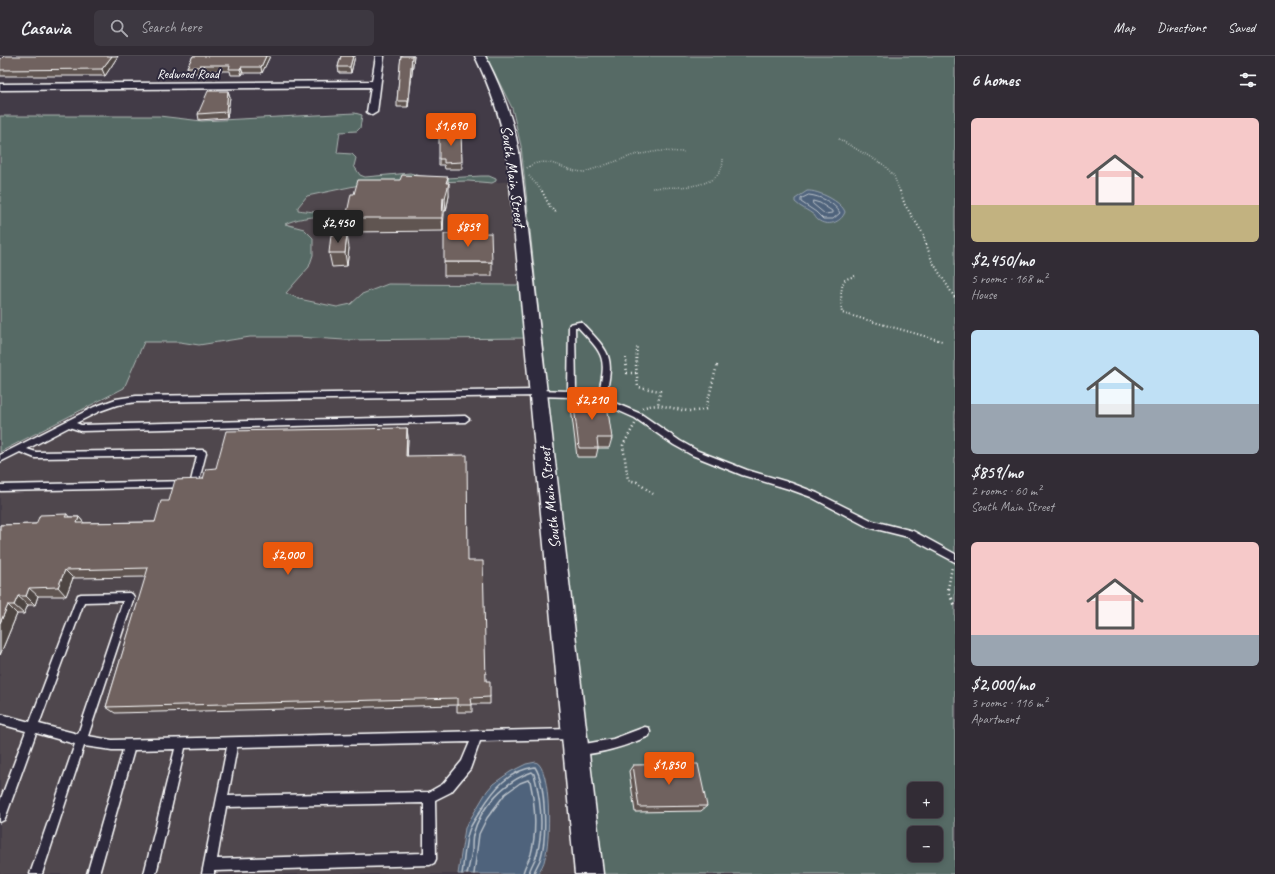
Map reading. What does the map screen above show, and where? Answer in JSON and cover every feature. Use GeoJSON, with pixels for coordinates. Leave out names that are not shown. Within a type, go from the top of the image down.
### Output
{"type":"FeatureCollection","features":[{"type":"Feature","properties":{"kind":"street"},"geometry":{"type":"LineString","coordinates":[[372,112],[380,56]]}},
{"type":"Feature","properties":{"kind":"street","name":"South Main Street"},"geometry":{"type":"LineString","coordinates":[[480,56],[503,106],[511,136],[589,874]]}},
{"type":"Feature","properties":{"kind":"street","name":"Redwood Road"},"geometry":{"type":"LineString","coordinates":[[0,87],[376,84]]}},
{"type":"Feature","properties":{"kind":"lane"},"geometry":{"type":"LineString","coordinates":[[572,394],[572,326],[579,324],[603,352],[606,360],[605,385],[601,400]]}},
{"type":"Feature","properties":{"kind":"lane"},"geometry":{"type":"LineString","coordinates":[[0,459],[97,409],[116,402],[136,399],[538,393],[572,394],[601,400],[638,416],[695,453],[745,473],[791,486],[871,524],[910,534],[954,561]]}},
{"type":"Feature","properties":{"kind":"lane"},"geometry":{"type":"LineString","coordinates":[[69,424],[81,428],[465,419]]}},
{"type":"Feature","properties":{"kind":"lane"},"geometry":{"type":"LineString","coordinates":[[0,488],[194,484],[202,453],[35,455],[20,449]]}},
{"type":"Feature","properties":{"kind":"lane"},"geometry":{"type":"LineString","coordinates":[[0,816],[81,598],[129,597],[36,874]]}},
{"type":"Feature","properties":{"kind":"lane"},"geometry":{"type":"LineString","coordinates":[[0,719],[81,740],[112,745],[477,736],[575,742],[601,749],[645,732]]}},
{"type":"Feature","properties":{"kind":"lane"},"geometry":{"type":"LineString","coordinates":[[221,802],[430,797],[447,788],[466,765],[477,736]]}},
{"type":"Feature","properties":{"kind":"lane"},"geometry":{"type":"LineString","coordinates":[[233,742],[209,870],[430,859],[430,797]]}},
{"type":"Feature","properties":{"kind":"lane"},"geometry":{"type":"LineString","coordinates":[[150,874],[181,744]]}},
{"type":"Feature","properties":{"kind":"lane"},"geometry":{"type":"LineString","coordinates":[[94,874],[130,745]]}},
{"type":"Feature","properties":{"kind":"path"},"geometry":{"type":"LineString","coordinates":[[839,139],[884,165],[894,176],[905,205],[922,232],[932,261],[955,298]]}},
{"type":"Feature","properties":{"kind":"path"},"geometry":{"type":"LineString","coordinates":[[557,213],[551,209],[546,196],[527,173],[526,168],[529,165],[538,162],[550,162],[573,172],[586,172],[626,157],[660,152],[684,152]]}},
{"type":"Feature","properties":{"kind":"path"},"geometry":{"type":"LineString","coordinates":[[652,188],[686,187],[706,182],[715,177],[722,168],[723,159]]}},
{"type":"Feature","properties":{"kind":"path"},"geometry":{"type":"LineString","coordinates":[[855,276],[845,280],[842,283],[840,308],[842,313],[942,341]]}},
{"type":"Feature","properties":{"kind":"path"},"geometry":{"type":"LineString","coordinates":[[637,347],[636,373],[638,387],[660,391],[658,405]]}},
{"type":"Feature","properties":{"kind":"path"},"geometry":{"type":"LineString","coordinates":[[626,358],[627,373],[636,373]]}},
{"type":"Feature","properties":{"kind":"path"},"geometry":{"type":"LineString","coordinates":[[640,409],[644,406],[658,405],[696,412],[706,409],[718,363]]}},
{"type":"Feature","properties":{"kind":"path"},"geometry":{"type":"LineString","coordinates":[[638,419],[623,445],[628,480],[637,482],[653,494]]}},
{"type":"Feature","properties":{"kind":"path"},"geometry":{"type":"LineString","coordinates":[[954,561],[948,592],[955,605]]}},
{"type":"Feature","properties":{"kind":"shaded area"},"geometry":{"type":"Polygon","coordinates":[[[433,181],[492,183],[511,181],[520,285],[388,284],[362,294],[351,304],[337,307],[299,299],[286,293],[294,283],[285,224],[300,218],[323,217],[334,222],[339,219],[327,214],[298,210],[298,207],[307,196],[364,184],[433,181]]]}},
{"type":"Feature","properties":{"kind":"shaded area"},"geometry":{"type":"Polygon","coordinates":[[[250,337],[298,337],[344,340],[527,338],[578,874],[0,874],[0,452],[124,388],[144,342],[180,342],[199,345],[250,337]]]}},
{"type":"Feature","properties":{"kind":"green space"},"geometry":{"type":"Polygon","coordinates":[[[486,56],[955,56],[955,874],[599,874],[521,146],[512,108],[486,56]]]}},
{"type":"Feature","properties":{"kind":"green space"},"geometry":{"type":"Polygon","coordinates":[[[355,113],[362,115],[360,128],[357,131],[340,132],[337,153],[352,154],[356,158],[354,166],[360,175],[365,177],[410,173],[421,176],[447,178],[489,176],[496,179],[496,181],[492,183],[468,181],[364,184],[307,196],[298,207],[298,210],[328,214],[341,222],[336,223],[323,217],[314,217],[299,219],[285,224],[304,229],[313,238],[313,255],[309,267],[286,293],[299,299],[337,307],[351,304],[362,294],[388,284],[520,285],[527,338],[344,340],[298,337],[250,337],[199,345],[180,342],[144,342],[124,388],[0,452],[0,116],[159,116],[202,121],[355,113]]]}},
{"type":"Feature","properties":{"kind":"water"},"geometry":{"type":"Polygon","coordinates":[[[807,191],[817,192],[835,201],[843,208],[845,212],[843,216],[833,223],[825,223],[817,220],[814,215],[795,202],[795,199],[807,191]]]}},
{"type":"Feature","properties":{"kind":"water"},"geometry":{"type":"Polygon","coordinates":[[[536,762],[541,768],[545,778],[549,823],[547,850],[540,870],[537,874],[458,874],[465,828],[487,791],[493,784],[510,772],[526,764],[536,762]]]}},
{"type":"Feature","properties":{"kind":"building"},"geometry":{"type":"Polygon","coordinates":[[[4,56],[112,56],[102,69],[0,70],[0,60],[4,56]]]}},
{"type":"Feature","properties":{"kind":"building"},"geometry":{"type":"Polygon","coordinates":[[[193,56],[266,56],[261,67],[241,67],[240,69],[229,69],[230,65],[200,65],[199,67],[187,67],[193,56]]]}},
{"type":"Feature","properties":{"kind":"building"},"geometry":{"type":"Polygon","coordinates":[[[341,56],[353,56],[350,67],[338,67],[341,56]]]}},
{"type":"Feature","properties":{"kind":"building"},"geometry":{"type":"Polygon","coordinates":[[[401,56],[412,56],[408,101],[397,101],[401,56]]]}},
{"type":"Feature","properties":{"kind":"building"},"geometry":{"type":"Polygon","coordinates":[[[208,91],[228,91],[226,112],[198,114],[208,91]]]}},
{"type":"Feature","properties":{"kind":"building"},"geometry":{"type":"Polygon","coordinates":[[[443,132],[461,132],[462,162],[444,163],[444,159],[439,159],[439,136],[443,136],[443,132]]]}},
{"type":"Feature","properties":{"kind":"building"},"geometry":{"type":"Polygon","coordinates":[[[402,175],[448,177],[446,183],[449,183],[445,198],[443,197],[442,218],[346,218],[351,194],[354,194],[358,180],[400,180],[402,175]]]}},
{"type":"Feature","properties":{"kind":"building"},"geometry":{"type":"Polygon","coordinates":[[[491,233],[492,262],[444,262],[444,234],[491,233]]]}},
{"type":"Feature","properties":{"kind":"building"},"geometry":{"type":"Polygon","coordinates":[[[347,234],[345,253],[329,253],[331,235],[347,234]]]}},
{"type":"Feature","properties":{"kind":"building"},"geometry":{"type":"Polygon","coordinates":[[[573,398],[606,398],[612,438],[597,438],[598,448],[579,448],[573,398]]]}},
{"type":"Feature","properties":{"kind":"building"},"geometry":{"type":"Polygon","coordinates":[[[407,428],[406,456],[467,455],[468,561],[483,561],[486,681],[490,681],[490,697],[471,698],[472,705],[457,705],[457,698],[106,707],[148,568],[65,570],[58,587],[29,588],[26,596],[18,596],[14,605],[8,605],[0,623],[0,525],[36,524],[40,515],[67,514],[65,517],[79,517],[77,523],[155,522],[161,501],[169,501],[175,480],[203,479],[206,469],[216,468],[226,431],[407,428]]]}},
{"type":"Feature","properties":{"kind":"building"},"geometry":{"type":"Polygon","coordinates":[[[698,764],[707,806],[639,807],[633,765],[698,764]]]}}]}
